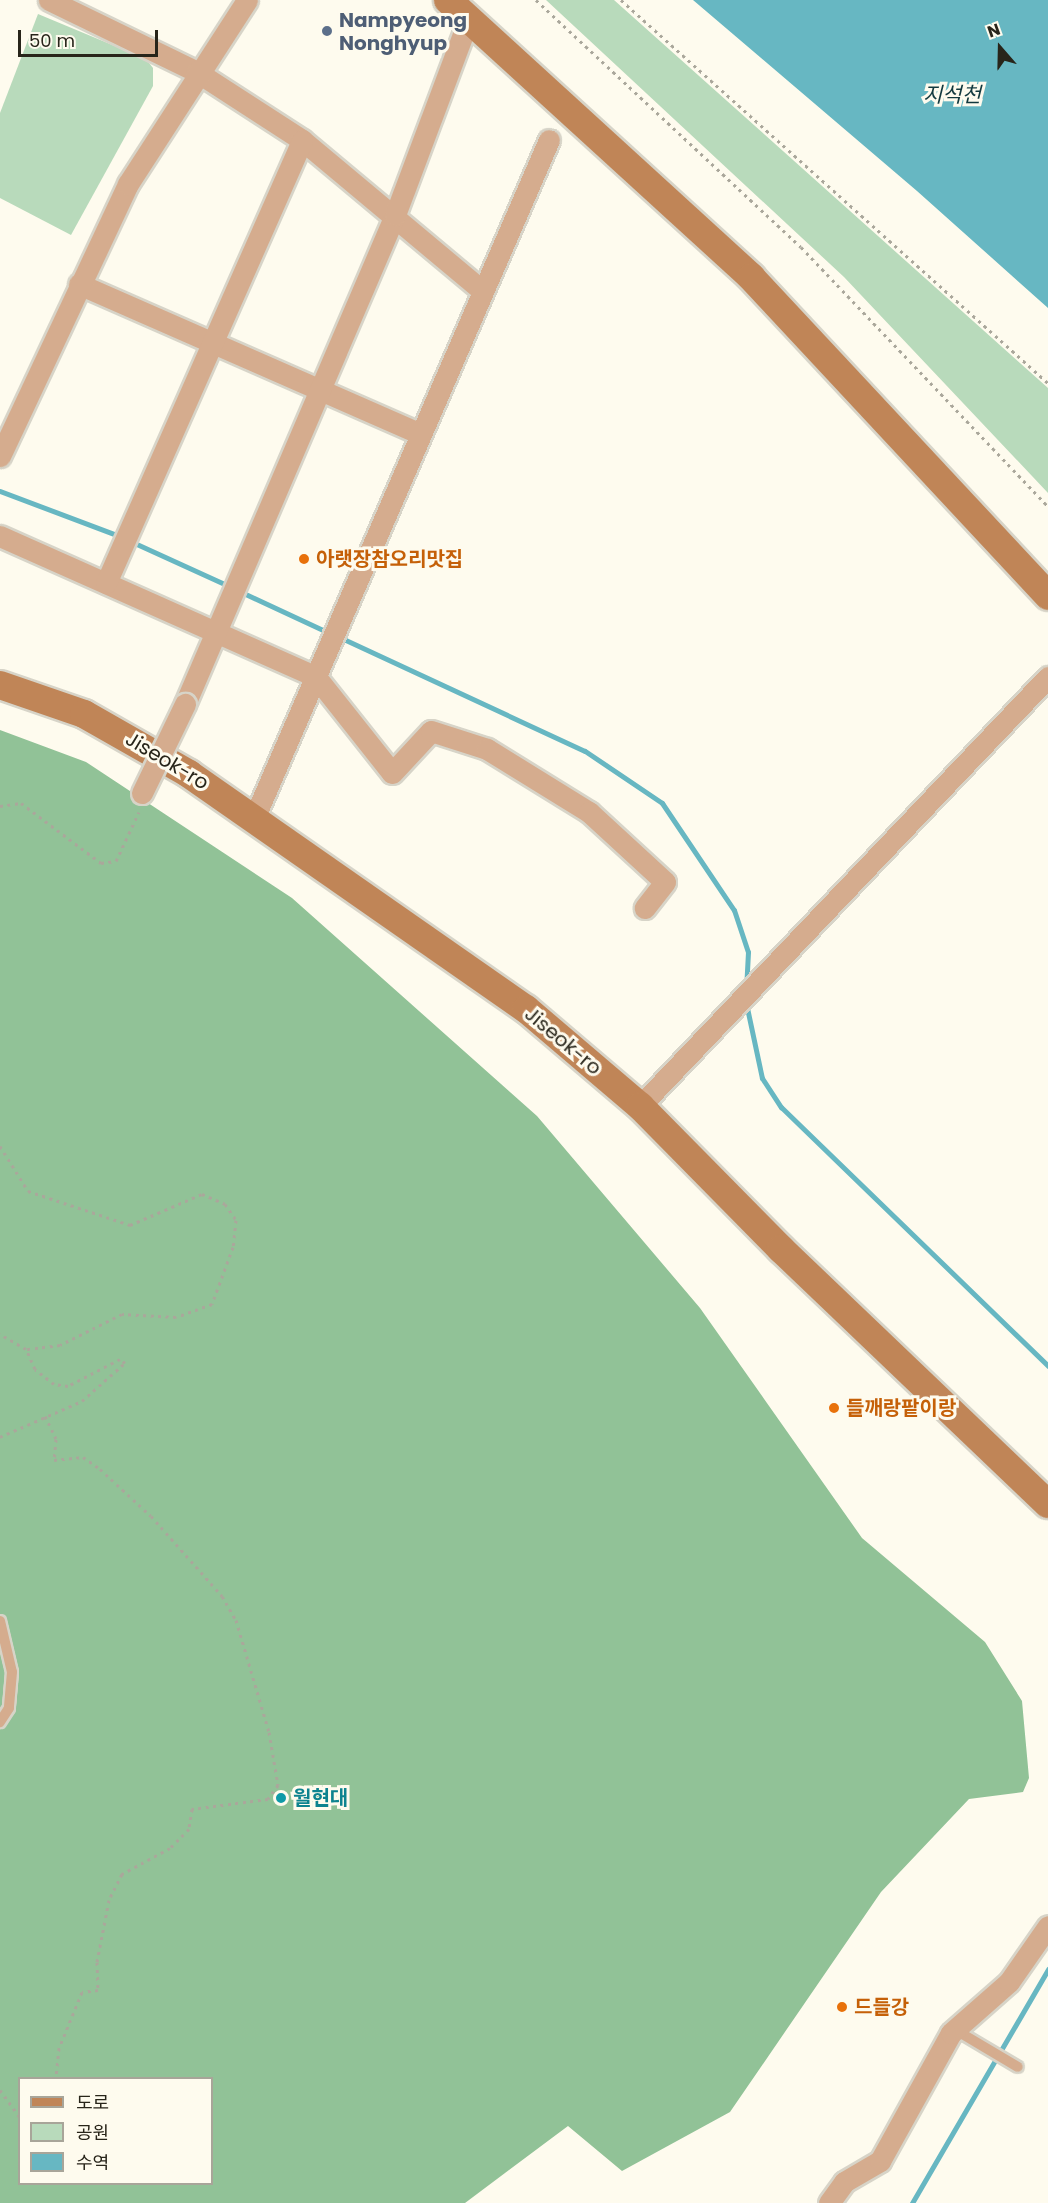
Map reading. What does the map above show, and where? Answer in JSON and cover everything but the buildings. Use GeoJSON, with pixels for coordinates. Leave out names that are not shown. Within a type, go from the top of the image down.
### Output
{"type":"FeatureCollection","features":[{"type":"Feature","properties":{"kind":"main road"},"geometry":{"type":"LineString","coordinates":[[458,9],[751,278],[1048,596]]}},
{"type":"Feature","properties":{"kind":"main road","name":"Jiseok-ro"},"geometry":{"type":"LineString","coordinates":[[0,685],[84,714],[255,816],[526,1009],[640,1106],[782,1250],[1048,1504]]}},
{"type":"Feature","properties":{"kind":"street"},"geometry":{"type":"LineString","coordinates":[[49,0],[197,72],[302,140],[395,214],[480,289]]}},
{"type":"Feature","properties":{"kind":"street"},"geometry":{"type":"LineString","coordinates":[[0,456],[128,184],[197,72],[248,0]]}},
{"type":"Feature","properties":{"kind":"street"},"geometry":{"type":"LineString","coordinates":[[141,802],[395,214],[458,9]]}},
{"type":"Feature","properties":{"kind":"street"},"geometry":{"type":"LineString","coordinates":[[106,583],[140,515],[302,140]]}},
{"type":"Feature","properties":{"kind":"street"},"geometry":{"type":"LineString","coordinates":[[255,816],[480,289],[549,140]]}},
{"type":"Feature","properties":{"kind":"street"},"geometry":{"type":"LineString","coordinates":[[79,284],[212,345],[420,434]]}},
{"type":"Feature","properties":{"kind":"street"},"geometry":{"type":"LineString","coordinates":[[0,536],[106,583],[220,621],[319,667],[392,773],[431,731],[487,749],[589,812],[665,882],[645,908]]}},
{"type":"Feature","properties":{"kind":"street"},"geometry":{"type":"LineString","coordinates":[[640,1106],[1048,677]]}},
{"type":"Feature","properties":{"kind":"street"},"geometry":{"type":"LineString","coordinates":[[829,2203],[844,2182],[880,2161],[954,2029],[1009,1982],[1048,1926]]}},
{"type":"Feature","properties":{"kind":"lane"},"geometry":{"type":"LineString","coordinates":[[0,1621],[12,1672],[9,1708],[0,1722]]}},
{"type":"Feature","properties":{"kind":"lane"},"geometry":{"type":"LineString","coordinates":[[954,2029],[1016,2066]]}},
{"type":"Feature","properties":{"kind":"path"},"geometry":{"type":"LineString","coordinates":[[536,0],[801,247],[1048,506]]}},
{"type":"Feature","properties":{"kind":"path"},"geometry":{"type":"LineString","coordinates":[[621,0],[1048,383]]}},
{"type":"Feature","properties":{"kind":"path"},"geometry":{"type":"LineString","coordinates":[[0,806],[21,803],[100,863],[116,861],[141,802]]}},
{"type":"Feature","properties":{"kind":"path"},"geometry":{"type":"LineString","coordinates":[[0,1146],[28,1191],[130,1225],[202,1194],[225,1204],[236,1220],[233,1247],[213,1304],[176,1317],[122,1314],[60,1345],[26,1349]]}},
{"type":"Feature","properties":{"kind":"path"},"geometry":{"type":"LineString","coordinates":[[0,1437],[82,1401],[125,1363],[120,1359],[68,1386],[54,1384],[40,1375],[26,1349],[1,1335]]}},
{"type":"Feature","properties":{"kind":"path"},"geometry":{"type":"LineString","coordinates":[[45,1416],[56,1439],[54,1460],[83,1457],[100,1469],[151,1516],[222,1596],[236,1620],[269,1732],[278,1785],[268,1799],[192,1809],[189,1829],[170,1848],[122,1874],[109,1900],[97,1962],[98,1990],[82,1992],[59,2048],[56,2077]]}},
{"type":"Feature","properties":{"kind":"path"},"geometry":{"type":"LineString","coordinates":[[0,2090],[18,2115]]}},
{"type":"Feature","properties":{"kind":"green space"},"geometry":{"type":"Polygon","coordinates":[[[546,0],[614,0],[1048,388],[1048,493],[844,277],[546,0]]]}},
{"type":"Feature","properties":{"kind":"green space"},"geometry":{"type":"Polygon","coordinates":[[[38,14],[146,59],[153,68],[153,86],[71,235],[0,198],[0,113],[38,14]]]}},
{"type":"Feature","properties":{"kind":"green space"},"geometry":{"type":"Polygon","coordinates":[[[0,730],[86,762],[292,898],[537,1116],[700,1308],[862,1538],[985,1642],[1022,1701],[1029,1778],[1023,1792],[969,1799],[881,1892],[730,2112],[622,2171],[568,2126],[465,2203],[0,2203],[0,730]]]}},
{"type":"Feature","properties":{"kind":"water","name":"지석천"},"geometry":{"type":"Polygon","coordinates":[[[693,0],[1048,0],[1048,308],[917,191],[693,0]]]}},
{"type":"Feature","properties":{"kind":"waterway"},"geometry":{"type":"LineString","coordinates":[[0,491],[122,537]]}},
{"type":"Feature","properties":{"kind":"waterway"},"geometry":{"type":"LineString","coordinates":[[130,541],[231,587]]}},
{"type":"Feature","properties":{"kind":"waterway"},"geometry":{"type":"LineString","coordinates":[[239,591],[329,633]]}},
{"type":"Feature","properties":{"kind":"waterway"},"geometry":{"type":"LineString","coordinates":[[337,636],[585,751],[662,803],[734,910],[748,952],[746,985]]}},
{"type":"Feature","properties":{"kind":"waterway"},"geometry":{"type":"LineString","coordinates":[[746,1003],[762,1078],[781,1107],[1048,1366]]}},
{"type":"Feature","properties":{"kind":"waterway"},"geometry":{"type":"LineString","coordinates":[[912,2203],[1048,1969]]}},
{"type":"Feature","properties":{"kind":"place","name":"Nampyeong Nonghyup"},"geometry":{"type":"Point","coordinates":[327,31]}},
{"type":"Feature","properties":{"kind":"place","name":"아랫장참오리맛집"},"geometry":{"type":"Point","coordinates":[304,559]}},
{"type":"Feature","properties":{"kind":"place","name":"들깨랑팥이랑"},"geometry":{"type":"Point","coordinates":[834,1408]}},
{"type":"Feature","properties":{"kind":"place","name":"월현대"},"geometry":{"type":"Point","coordinates":[281,1798]}},
{"type":"Feature","properties":{"kind":"place","name":"드들강"},"geometry":{"type":"Point","coordinates":[842,2007]}}]}
